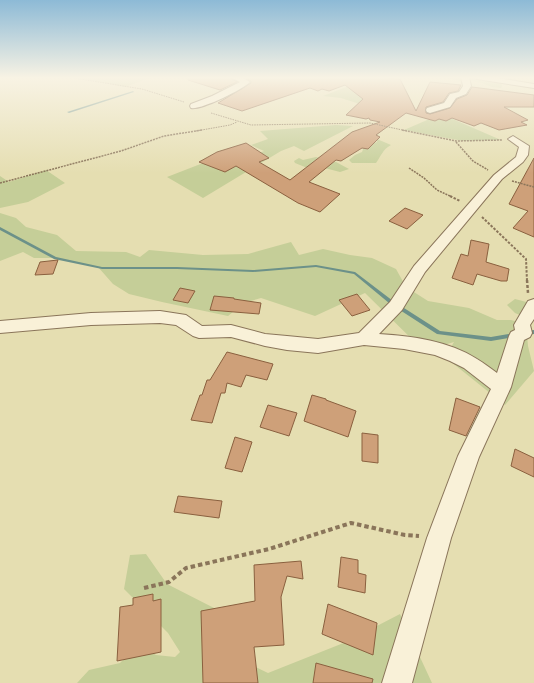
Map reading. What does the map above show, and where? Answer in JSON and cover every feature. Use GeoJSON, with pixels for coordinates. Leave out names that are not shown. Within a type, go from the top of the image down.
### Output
{"type":"FeatureCollection","features":[{"type":"Feature","properties":{"kind":"street"},"geometry":{"type":"LineString","coordinates":[[364,339],[396,306],[420,269],[498,177],[511,168],[523,155],[524,146],[513,139]]}},
{"type":"Feature","properties":{"kind":"street"},"geometry":{"type":"LineString","coordinates":[[397,683],[439,538],[469,456],[502,387],[517,336],[524,333],[522,325],[534,306]]}},
{"type":"Feature","properties":{"kind":"street"},"geometry":{"type":"LineString","coordinates":[[0,327],[91,319],[160,317],[180,319],[199,332],[231,331],[287,344],[318,346],[364,339],[419,344],[437,349],[470,363],[502,387]]}},
{"type":"Feature","properties":{"kind":"path"},"geometry":{"type":"LineString","coordinates":[[202,109],[237,122],[269,126],[370,123],[456,141],[513,139]]}},
{"type":"Feature","properties":{"kind":"path"},"geometry":{"type":"LineString","coordinates":[[0,183],[121,151],[164,136],[230,125],[237,122]]}},
{"type":"Feature","properties":{"kind":"path"},"geometry":{"type":"LineString","coordinates":[[408,168],[424,178],[437,190],[466,203],[526,259],[528,293],[534,294]]}},
{"type":"Feature","properties":{"kind":"path"},"geometry":{"type":"LineString","coordinates":[[144,588],[169,582],[186,568],[269,549],[351,524],[405,535],[439,538]]}},
{"type":"Feature","properties":{"kind":"shaded area"},"geometry":{"type":"Polygon","coordinates":[[[0,109],[534,109],[534,683],[0,683],[0,109]]]}},
{"type":"Feature","properties":{"kind":"green space"},"geometry":{"type":"Polygon","coordinates":[[[441,114],[501,140],[463,141],[404,130],[441,114]]]}},
{"type":"Feature","properties":{"kind":"green space"},"geometry":{"type":"Polygon","coordinates":[[[336,125],[353,126],[304,151],[294,146],[281,151],[203,198],[167,177],[216,158],[230,165],[264,151],[251,145],[268,139],[260,131],[336,125]]]}},
{"type":"Feature","properties":{"kind":"green space"},"geometry":{"type":"Polygon","coordinates":[[[377,139],[391,145],[384,151],[376,163],[352,163],[349,160],[362,152],[364,147],[377,142],[377,139]]]}},
{"type":"Feature","properties":{"kind":"green space"},"geometry":{"type":"Polygon","coordinates":[[[316,157],[336,162],[349,169],[340,172],[321,167],[305,167],[295,163],[294,161],[299,158],[303,160],[316,157]]]}},
{"type":"Feature","properties":{"kind":"green space"},"geometry":{"type":"Polygon","coordinates":[[[46,170],[65,183],[28,202],[0,208],[0,176],[9,182],[46,170]]]}},
{"type":"Feature","properties":{"kind":"green space"},"geometry":{"type":"Polygon","coordinates":[[[0,213],[16,218],[26,227],[57,235],[76,251],[126,252],[140,257],[149,250],[203,255],[248,254],[291,242],[299,255],[323,249],[372,258],[396,269],[406,287],[428,301],[469,308],[497,320],[511,320],[526,324],[528,346],[534,371],[505,405],[445,357],[454,342],[424,351],[365,293],[315,316],[261,298],[244,303],[228,316],[129,294],[113,284],[98,267],[55,258],[34,258],[23,252],[0,261],[0,213]]]}},
{"type":"Feature","properties":{"kind":"green space"},"geometry":{"type":"Polygon","coordinates":[[[515,299],[534,304],[534,321],[515,313],[507,305],[515,299]]]}},
{"type":"Feature","properties":{"kind":"green space"},"geometry":{"type":"Polygon","coordinates":[[[146,554],[167,584],[216,609],[220,650],[268,673],[346,642],[400,614],[432,683],[77,683],[89,670],[120,663],[138,645],[156,655],[175,657],[180,652],[168,633],[124,589],[130,555],[146,554]]]}},
{"type":"Feature","properties":{"kind":"building"},"geometry":{"type":"Polygon","coordinates":[[[236,109],[248,109],[242,111],[236,109]]]}},
{"type":"Feature","properties":{"kind":"building"},"geometry":{"type":"Polygon","coordinates":[[[353,109],[415,109],[416,111],[417,109],[426,109],[426,113],[430,114],[447,109],[507,109],[528,120],[521,122],[527,125],[499,130],[481,123],[474,126],[452,118],[446,121],[439,119],[435,121],[406,113],[376,135],[380,137],[368,149],[362,148],[341,161],[336,160],[309,182],[340,194],[320,212],[298,203],[236,166],[225,172],[199,162],[217,152],[246,143],[269,158],[259,162],[290,180],[352,132],[380,122],[370,120],[369,118],[366,119],[346,115],[353,109]]]}},
{"type":"Feature","properties":{"kind":"building"},"geometry":{"type":"Polygon","coordinates":[[[534,158],[534,237],[513,228],[528,211],[509,204],[534,158]]]}},
{"type":"Feature","properties":{"kind":"building"},"geometry":{"type":"Polygon","coordinates":[[[405,208],[423,215],[407,229],[389,221],[405,208]]]}},
{"type":"Feature","properties":{"kind":"building"},"geometry":{"type":"Polygon","coordinates":[[[471,240],[489,244],[486,262],[509,269],[507,281],[501,281],[477,274],[473,285],[452,278],[461,254],[468,256],[471,240]]]}},
{"type":"Feature","properties":{"kind":"building"},"geometry":{"type":"Polygon","coordinates":[[[58,260],[53,274],[35,275],[40,262],[58,260]]]}},
{"type":"Feature","properties":{"kind":"building"},"geometry":{"type":"Polygon","coordinates":[[[180,288],[195,291],[188,303],[173,300],[180,288]]]}},
{"type":"Feature","properties":{"kind":"building"},"geometry":{"type":"Polygon","coordinates":[[[357,294],[370,310],[352,316],[339,300],[357,294]]]}},
{"type":"Feature","properties":{"kind":"building"},"geometry":{"type":"Polygon","coordinates":[[[214,296],[261,303],[259,314],[210,310],[214,296]]]}},
{"type":"Feature","properties":{"kind":"building"},"geometry":{"type":"Polygon","coordinates":[[[227,352],[273,364],[267,380],[246,375],[241,387],[227,383],[225,393],[221,393],[212,423],[191,420],[207,380],[210,380],[227,352]]]}},
{"type":"Feature","properties":{"kind":"building"},"geometry":{"type":"Polygon","coordinates":[[[312,395],[356,411],[348,437],[304,421],[312,395]]]}},
{"type":"Feature","properties":{"kind":"building"},"geometry":{"type":"Polygon","coordinates":[[[456,398],[480,407],[466,436],[449,430],[456,398]]]}},
{"type":"Feature","properties":{"kind":"building"},"geometry":{"type":"Polygon","coordinates":[[[268,405],[297,413],[289,436],[260,427],[268,405]]]}},
{"type":"Feature","properties":{"kind":"building"},"geometry":{"type":"Polygon","coordinates":[[[362,433],[378,435],[378,463],[362,461],[362,433]]]}},
{"type":"Feature","properties":{"kind":"building"},"geometry":{"type":"Polygon","coordinates":[[[235,437],[252,442],[242,472],[225,468],[235,437]]]}},
{"type":"Feature","properties":{"kind":"building"},"geometry":{"type":"Polygon","coordinates":[[[515,449],[534,458],[534,477],[511,466],[515,449]]]}},
{"type":"Feature","properties":{"kind":"building"},"geometry":{"type":"Polygon","coordinates":[[[178,496],[222,501],[219,518],[174,512],[178,496]]]}},
{"type":"Feature","properties":{"kind":"building"},"geometry":{"type":"Polygon","coordinates":[[[341,557],[358,560],[358,573],[366,575],[365,593],[338,587],[341,557]]]}},
{"type":"Feature","properties":{"kind":"building"},"geometry":{"type":"Polygon","coordinates":[[[301,561],[303,579],[287,576],[281,597],[284,645],[254,647],[258,683],[203,683],[201,611],[255,601],[254,565],[301,561]]]}},
{"type":"Feature","properties":{"kind":"building"},"geometry":{"type":"Polygon","coordinates":[[[153,594],[153,601],[161,599],[161,652],[117,661],[120,607],[133,605],[133,598],[153,594]]]}},
{"type":"Feature","properties":{"kind":"building"},"geometry":{"type":"Polygon","coordinates":[[[328,604],[377,623],[373,655],[322,634],[328,604]]]}},
{"type":"Feature","properties":{"kind":"building"},"geometry":{"type":"Polygon","coordinates":[[[316,663],[373,679],[372,683],[313,683],[316,663]]]}},
{"type":"Feature","properties":{"kind":"waterway"},"geometry":{"type":"LineString","coordinates":[[68,112],[78,109]]}},
{"type":"Feature","properties":{"kind":"waterway"},"geometry":{"type":"LineString","coordinates":[[0,228],[55,258],[102,268],[177,268],[253,271],[316,266],[355,273],[391,302],[439,333],[491,339],[515,335]]}},
{"type":"Feature","properties":{"kind":"waterway"},"geometry":{"type":"LineString","coordinates":[[525,333],[534,332]]}}]}
